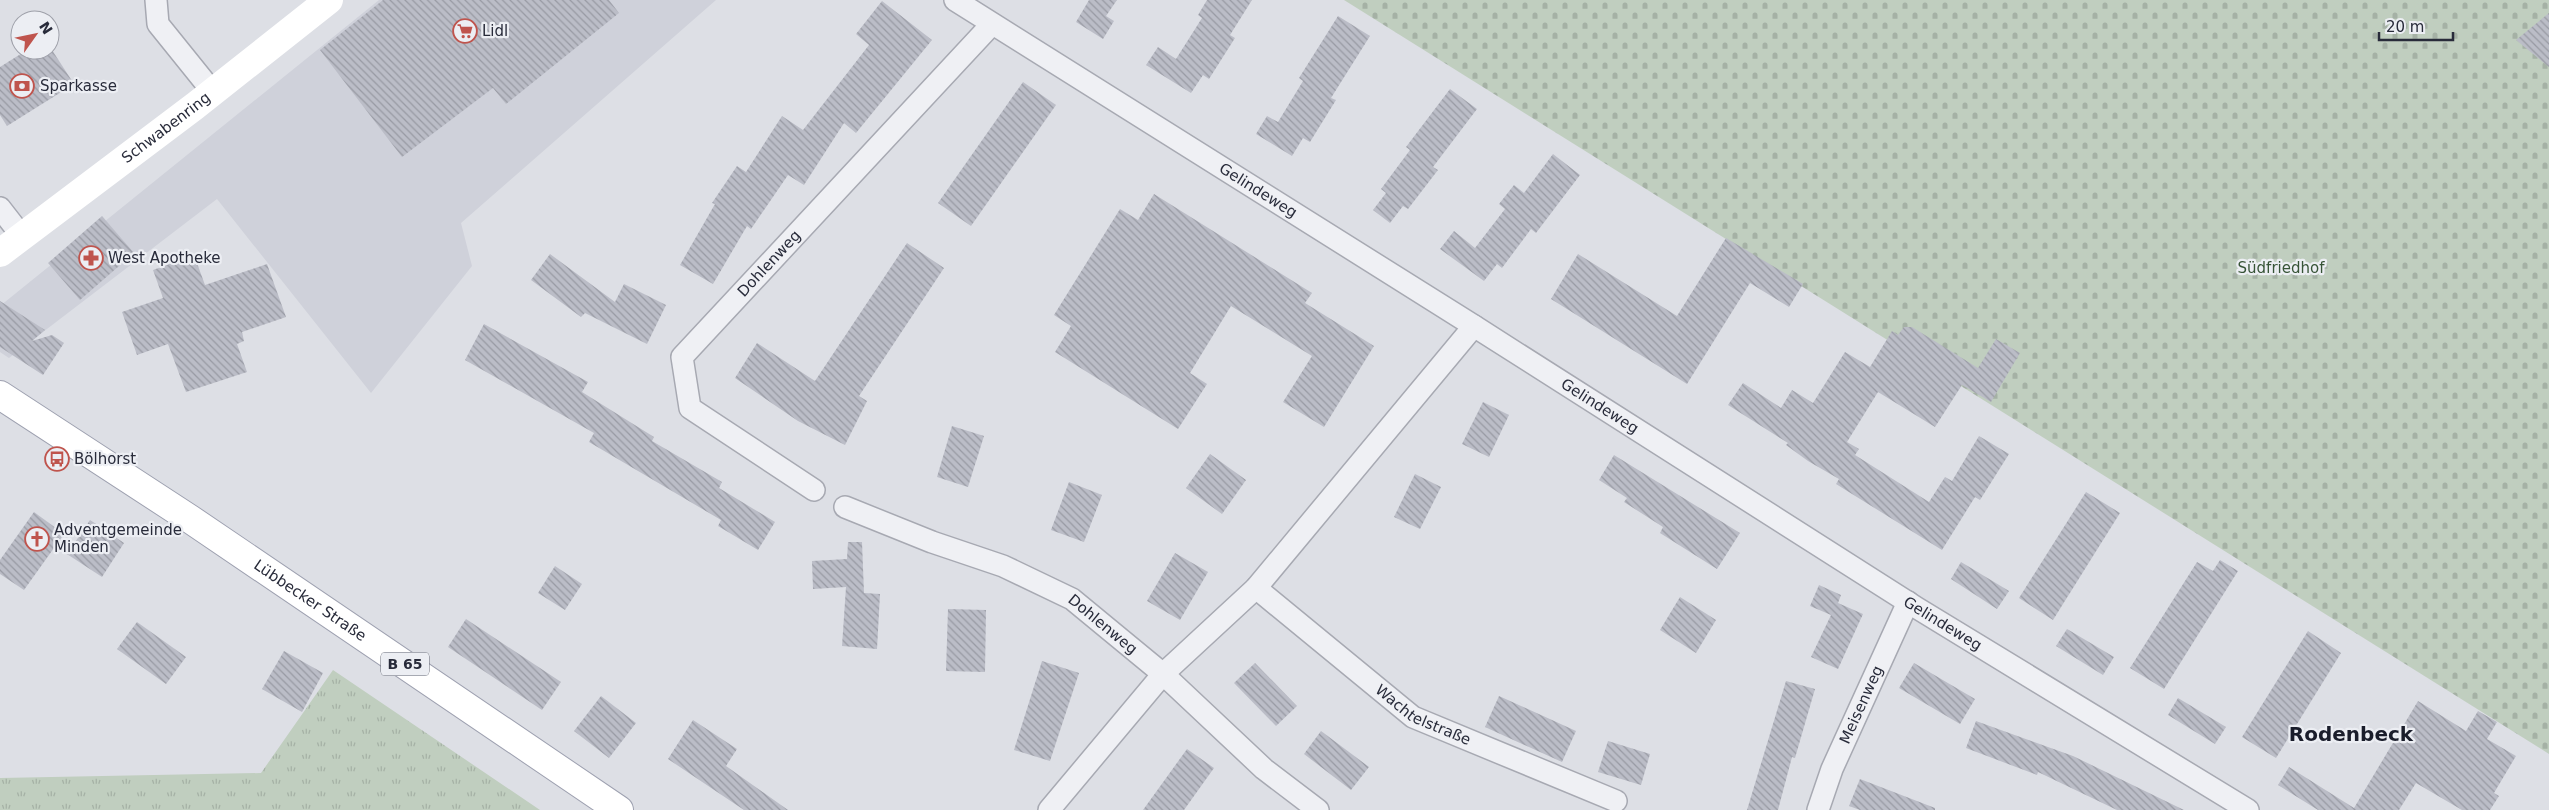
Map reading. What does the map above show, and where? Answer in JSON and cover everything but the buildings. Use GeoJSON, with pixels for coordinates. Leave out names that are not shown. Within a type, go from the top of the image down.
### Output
{"type":"FeatureCollection","features":[{"type":"Feature","properties":{"kind":"main road","name":"Schwabenring"},"geometry":{"type":"LineString","coordinates":[[0,253],[329,0]]}},
{"type":"Feature","properties":{"kind":"main road","name":"Lübbecker Straße"},"geometry":{"type":"LineString","coordinates":[[0,395],[391,654],[619,810]]}},
{"type":"Feature","properties":{"kind":"street"},"geometry":{"type":"LineString","coordinates":[[156,0],[158,24],[212,91]]}},
{"type":"Feature","properties":{"kind":"street","name":"Gelindeweg"},"geometry":{"type":"LineString","coordinates":[[955,0],[1474,326],[1908,602],[2248,810]]}},
{"type":"Feature","properties":{"kind":"street","name":"Dohlenweg"},"geometry":{"type":"LineString","coordinates":[[814,490],[690,408],[682,356],[992,24]]}},
{"type":"Feature","properties":{"kind":"street"},"geometry":{"type":"LineString","coordinates":[[0,208],[21,235]]}},
{"type":"Feature","properties":{"kind":"street"},"geometry":{"type":"LineString","coordinates":[[1049,810],[1164,674],[1256,588],[1474,326]]}},
{"type":"Feature","properties":{"kind":"street","name":"Dohlenweg"},"geometry":{"type":"LineString","coordinates":[[844,507],[932,542],[1003,566],[1072,599],[1164,674],[1264,770],[1318,810]]}},
{"type":"Feature","properties":{"kind":"street","name":"Wachtelstraße"},"geometry":{"type":"LineString","coordinates":[[1256,588],[1413,717],[1616,801]]}},
{"type":"Feature","properties":{"kind":"street","name":"Meisenweg"},"geometry":{"type":"LineString","coordinates":[[1818,810],[1832,769],[1908,602]]}},
{"type":"Feature","properties":{"kind":"shaded area"},"geometry":{"type":"Polygon","coordinates":[[[379,0],[716,0],[461,223],[472,266],[371,393],[217,199],[9,358],[0,352],[0,306],[379,0]]]}},
{"type":"Feature","properties":{"kind":"green space","name":"Südfriedhof"},"geometry":{"type":"Polygon","coordinates":[[[1344,0],[2549,0],[2549,754],[1344,0]]]}},
{"type":"Feature","properties":{"kind":"green space"},"geometry":{"type":"Polygon","coordinates":[[[333,670],[540,810],[0,810],[0,778],[261,773],[333,670]]]}},
{"type":"Feature","properties":{"kind":"place","name":"Lidl"},"geometry":{"type":"Point","coordinates":[465,31]}},
{"type":"Feature","properties":{"kind":"place","name":"Sparkasse"},"geometry":{"type":"Point","coordinates":[22,86]}},
{"type":"Feature","properties":{"kind":"place","name":"West Apotheke"},"geometry":{"type":"Point","coordinates":[91,258]}},
{"type":"Feature","properties":{"kind":"place","name":"Bölhorst"},"geometry":{"type":"Point","coordinates":[57,459]}},
{"type":"Feature","properties":{"kind":"place","name":"Adventgemeinde Minden"},"geometry":{"type":"Point","coordinates":[37,539]}},
{"type":"Feature","properties":{"kind":"district","name":"Rodenbeck"},"geometry":{"type":"Point","coordinates":[2351,734]}}]}
